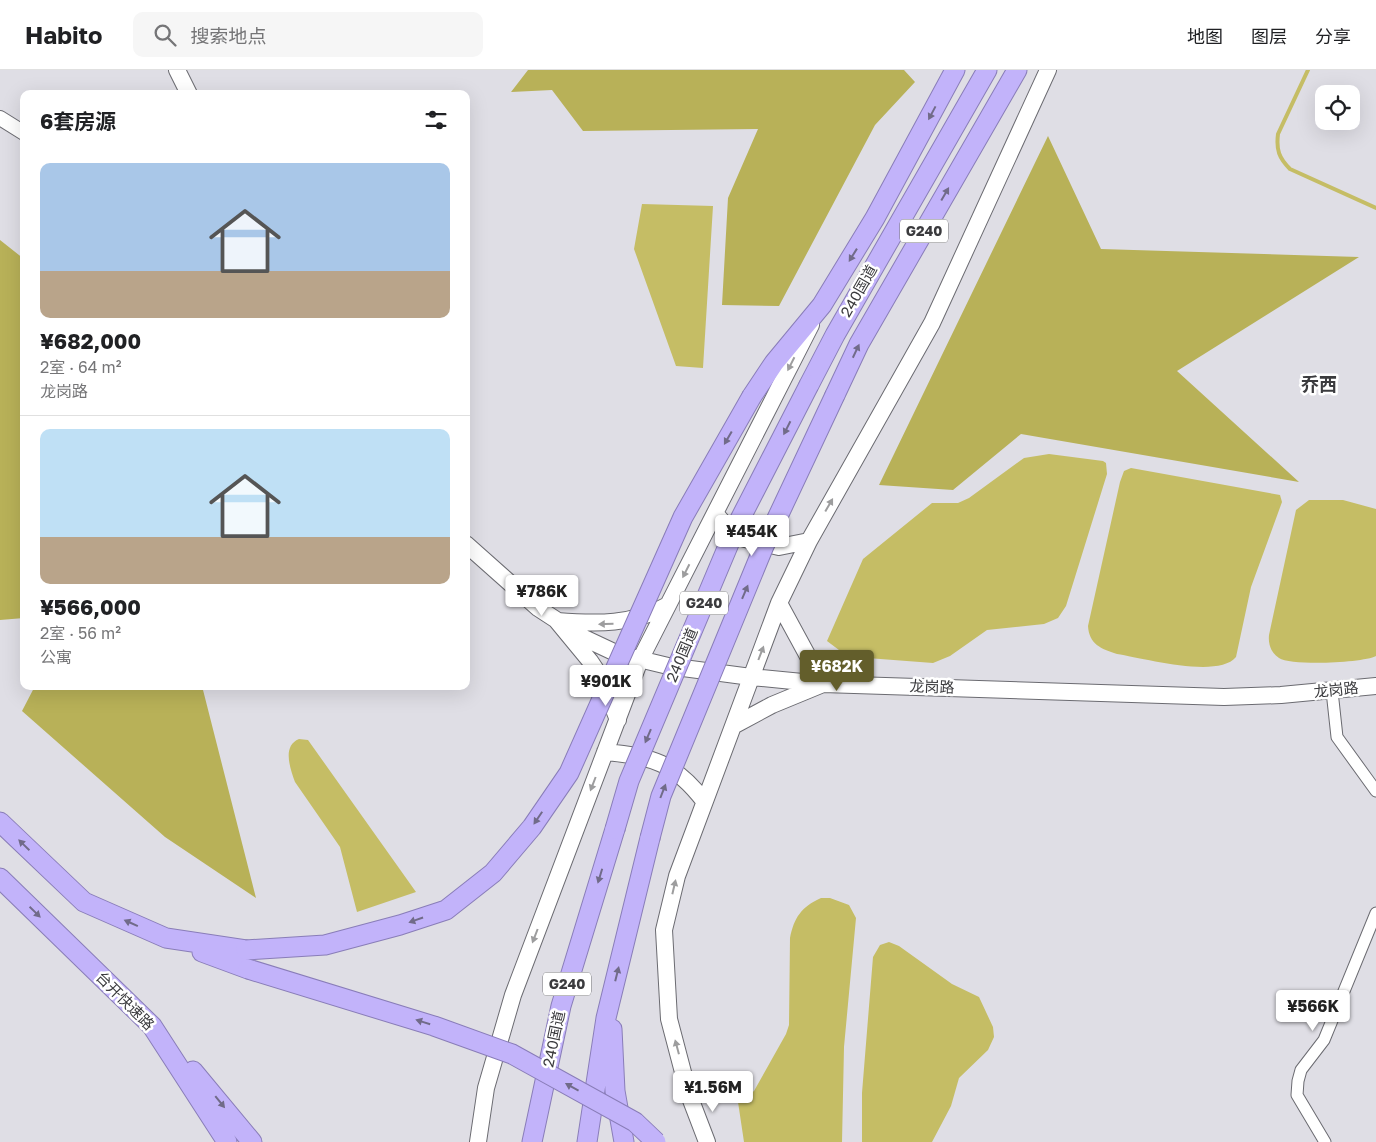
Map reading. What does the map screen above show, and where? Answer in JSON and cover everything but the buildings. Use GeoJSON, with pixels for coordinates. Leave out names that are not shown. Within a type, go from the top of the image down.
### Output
{"type":"FeatureCollection","features":[{"type":"Feature","properties":{"kind":"highway"},"geometry":{"type":"LineString","coordinates":[[166,938],[246,950],[326,945],[400,925],[446,910],[493,873],[532,827],[569,773],[683,517],[752,396],[774,363],[822,305],[875,218],[955,70]]}},
{"type":"Feature","properties":{"kind":"highway","name":"240国道"},"geometry":{"type":"LineString","coordinates":[[532,1142],[561,1006],[629,781],[736,528],[834,334],[987,70]]}},
{"type":"Feature","properties":{"kind":"highway","name":"240国道"},"geometry":{"type":"LineString","coordinates":[[587,1142],[590,1110],[611,999],[660,796],[764,546],[859,344],[1017,70]]}},
{"type":"Feature","properties":{"kind":"highway"},"geometry":{"type":"LineString","coordinates":[[0,822],[84,902],[166,938],[248,969],[434,1026],[512,1054],[635,1122],[656,1142]]}},
{"type":"Feature","properties":{"kind":"highway","name":"台开快速路"},"geometry":{"type":"LineString","coordinates":[[0,878],[152,1026],[227,1142]]}},
{"type":"Feature","properties":{"kind":"highway"},"geometry":{"type":"LineString","coordinates":[[611,999],[615,1091],[624,1142]]}},
{"type":"Feature","properties":{"kind":"highway"},"geometry":{"type":"LineString","coordinates":[[152,1026],[211,1091],[252,1142]]}},
{"type":"Feature","properties":{"kind":"main road"},"geometry":{"type":"LineString","coordinates":[[178,70],[186,90]]}},
{"type":"Feature","properties":{"kind":"main road"},"geometry":{"type":"LineString","coordinates":[[707,1142],[689,1094],[669,1019],[664,930],[677,876],[780,603],[809,541],[932,323],[1048,70]]}},
{"type":"Feature","properties":{"kind":"main road"},"geometry":{"type":"LineString","coordinates":[[478,1142],[486,1088],[513,994],[640,660],[822,305]]}},
{"type":"Feature","properties":{"kind":"main road"},"geometry":{"type":"LineString","coordinates":[[715,513],[726,526],[745,539],[780,547],[809,541]]}},
{"type":"Feature","properties":{"kind":"main road","name":"龙岗路"},"geometry":{"type":"LineString","coordinates":[[470,548],[512,586],[557,621],[604,648],[640,660],[696,671],[823,684],[1224,697],[1332,691],[1376,686]]}},
{"type":"Feature","properties":{"kind":"main road"},"geometry":{"type":"LineString","coordinates":[[733,726],[772,705],[823,684],[780,603]]}},
{"type":"Feature","properties":{"kind":"main road"},"geometry":{"type":"LineString","coordinates":[[557,621],[617,623],[653,614],[668,605]]}},
{"type":"Feature","properties":{"kind":"main road"},"geometry":{"type":"LineString","coordinates":[[557,621],[590,661],[602,679],[618,720]]}},
{"type":"Feature","properties":{"kind":"main road"},"geometry":{"type":"LineString","coordinates":[[605,752],[629,754],[656,761],[688,780],[704,801]]}},
{"type":"Feature","properties":{"kind":"street"},"geometry":{"type":"LineString","coordinates":[[0,118],[20,130]]}},
{"type":"Feature","properties":{"kind":"street"},"geometry":{"type":"LineString","coordinates":[[1332,691],[1337,737],[1376,791]]}},
{"type":"Feature","properties":{"kind":"street"},"geometry":{"type":"LineString","coordinates":[[1325,1142],[1297,1095],[1298,1081],[1301,1070],[1324,1040],[1376,914]]}},
{"type":"Feature","properties":{"kind":"shaded area"},"geometry":{"type":"Polygon","coordinates":[[[528,70],[904,70],[915,82],[875,125],[779,306],[722,305],[728,198],[758,129],[583,131],[552,90],[511,92],[528,70]]]}},
{"type":"Feature","properties":{"kind":"shaded area"},"geometry":{"type":"Polygon","coordinates":[[[1048,136],[1101,249],[1359,257],[1177,371],[1299,482],[1021,434],[953,490],[879,485],[1048,136]]]}},
{"type":"Feature","properties":{"kind":"shaded area"},"geometry":{"type":"Polygon","coordinates":[[[642,204],[713,206],[703,368],[676,366],[634,249],[642,204]]]}},
{"type":"Feature","properties":{"kind":"shaded area"},"geometry":{"type":"Polygon","coordinates":[[[0,240],[20,256],[20,618],[0,620],[0,240]]]}},
{"type":"Feature","properties":{"kind":"shaded area"},"geometry":{"type":"Polygon","coordinates":[[[1049,454],[1103,461],[1106,463],[1107,474],[1066,606],[1058,618],[1044,624],[987,630],[950,656],[933,663],[854,657],[839,650],[827,641],[863,559],[932,503],[958,503],[969,498],[1024,458],[1049,454]]]}},
{"type":"Feature","properties":{"kind":"shaded area"},"geometry":{"type":"Polygon","coordinates":[[[1131,468],[1280,495],[1282,502],[1251,587],[1236,657],[1227,663],[1197,667],[1117,654],[1097,645],[1091,637],[1088,626],[1120,482],[1124,471],[1131,468]]]}},
{"type":"Feature","properties":{"kind":"shaded area"},"geometry":{"type":"Polygon","coordinates":[[[1309,500],[1343,500],[1376,509],[1376,656],[1343,662],[1297,662],[1279,658],[1271,648],[1269,635],[1296,510],[1309,500]]]}},
{"type":"Feature","properties":{"kind":"shaded area"},"geometry":{"type":"Polygon","coordinates":[[[33,690],[203,690],[256,898],[165,837],[22,711],[33,690]]]}},
{"type":"Feature","properties":{"kind":"shaded area"},"geometry":{"type":"Polygon","coordinates":[[[299,739],[308,740],[416,892],[357,912],[340,847],[295,782],[289,752],[290,747],[299,739]]]}},
{"type":"Feature","properties":{"kind":"shaded area"},"geometry":{"type":"Polygon","coordinates":[[[821,898],[830,898],[849,905],[856,918],[844,1047],[842,1142],[744,1142],[738,1102],[754,1091],[786,1034],[789,1025],[790,938],[796,919],[803,909],[821,898]]]}},
{"type":"Feature","properties":{"kind":"shaded area"},"geometry":{"type":"Polygon","coordinates":[[[889,942],[899,946],[952,984],[979,997],[993,1027],[994,1037],[988,1050],[959,1078],[951,1106],[932,1142],[862,1142],[862,1093],[873,957],[880,945],[889,942]]]}},
{"type":"Feature","properties":{"kind":"waterway"},"geometry":{"type":"LineString","coordinates":[[1308,70],[1278,134],[1277,145],[1281,157],[1290,169],[1376,208]]}},
{"type":"Feature","properties":{"kind":"district","name":"乔西"},"geometry":{"type":"Point","coordinates":[1319,385]}}]}
